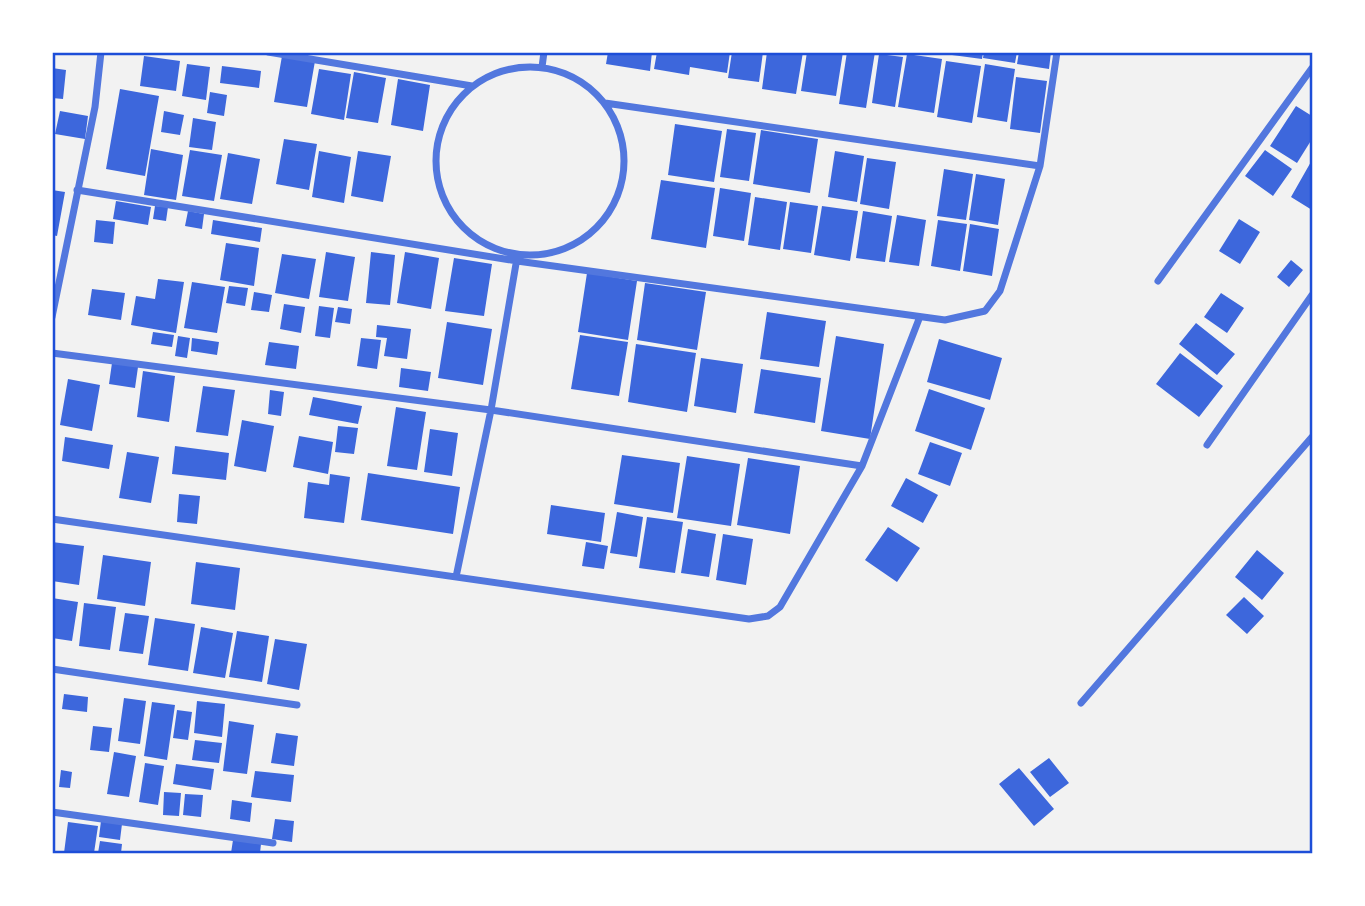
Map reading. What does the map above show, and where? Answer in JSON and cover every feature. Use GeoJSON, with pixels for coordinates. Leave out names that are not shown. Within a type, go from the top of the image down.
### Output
{"type":"FeatureCollection","features":[{"type":"Feature","properties":{"kind":"street"},"geometry":{"type":"LineString","coordinates":[[52,317],[95,107],[101,52]]}},
{"type":"Feature","properties":{"kind":"street"},"geometry":{"type":"LineString","coordinates":[[268,52],[472,86]]}},
{"type":"Feature","properties":{"kind":"street"},"geometry":{"type":"LineString","coordinates":[[542,67],[544,52]]}},
{"type":"Feature","properties":{"kind":"street"},"geometry":{"type":"LineString","coordinates":[[77,190],[919,319],[945,320],[985,311],[1000,291],[1040,166],[1058,52]]}},
{"type":"Feature","properties":{"kind":"street"},"geometry":{"type":"LineString","coordinates":[[517,67],[542,67],[566,73],[588,86],[605,103],[617,124],[624,148],[624,173],[617,197],[605,218],[587,236],[566,248],[517,258],[472,235],[454,218],[442,196],[435,172],[435,148],[442,124],[455,103],[472,86],[494,73],[517,67]]}},
{"type":"Feature","properties":{"kind":"street"},"geometry":{"type":"LineString","coordinates":[[1158,281],[1312,68]]}},
{"type":"Feature","properties":{"kind":"street"},"geometry":{"type":"LineString","coordinates":[[605,103],[1040,166]]}},
{"type":"Feature","properties":{"kind":"street"},"geometry":{"type":"LineString","coordinates":[[456,577],[491,410],[517,258]]}},
{"type":"Feature","properties":{"kind":"street"},"geometry":{"type":"LineString","coordinates":[[1207,445],[1312,295]]}},
{"type":"Feature","properties":{"kind":"street"},"geometry":{"type":"LineString","coordinates":[[52,519],[749,619],[768,616],[780,607],[862,466],[919,319]]}},
{"type":"Feature","properties":{"kind":"street"},"geometry":{"type":"LineString","coordinates":[[52,353],[491,410],[862,466]]}},
{"type":"Feature","properties":{"kind":"street"},"geometry":{"type":"LineString","coordinates":[[1081,703],[1312,437]]}},
{"type":"Feature","properties":{"kind":"street"},"geometry":{"type":"LineString","coordinates":[[52,669],[297,705]]}},
{"type":"Feature","properties":{"kind":"street"},"geometry":{"type":"LineString","coordinates":[[52,812],[273,843]]}},
{"type":"Feature","properties":{"kind":"building"},"geometry":{"type":"Polygon","coordinates":[[[608,52],[652,52],[650,71],[606,64],[608,52]]]}},
{"type":"Feature","properties":{"kind":"building"},"geometry":{"type":"Polygon","coordinates":[[[657,52],[730,52],[727,73],[690,67],[689,75],[654,69],[657,52]]]}},
{"type":"Feature","properties":{"kind":"building"},"geometry":{"type":"Polygon","coordinates":[[[732,52],[763,52],[759,82],[728,78],[732,52]]]}},
{"type":"Feature","properties":{"kind":"building"},"geometry":{"type":"Polygon","coordinates":[[[767,52],[803,52],[796,94],[762,89],[767,52]]]}},
{"type":"Feature","properties":{"kind":"building"},"geometry":{"type":"Polygon","coordinates":[[[807,52],[843,52],[836,96],[801,91],[807,52]]]}},
{"type":"Feature","properties":{"kind":"building"},"geometry":{"type":"Polygon","coordinates":[[[847,52],[875,52],[866,108],[839,104],[847,52]]]}},
{"type":"Feature","properties":{"kind":"building"},"geometry":{"type":"Polygon","coordinates":[[[952,52],[983,52],[982,59],[952,55],[952,52]]]}},
{"type":"Feature","properties":{"kind":"building"},"geometry":{"type":"Polygon","coordinates":[[[984,52],[1017,52],[1015,63],[983,58],[984,52]]]}},
{"type":"Feature","properties":{"kind":"building"},"geometry":{"type":"Polygon","coordinates":[[[1019,52],[1051,52],[1049,69],[1017,64],[1019,52]]]}},
{"type":"Feature","properties":{"kind":"building"},"geometry":{"type":"Polygon","coordinates":[[[879,54],[903,57],[895,107],[872,103],[879,54]]]}},
{"type":"Feature","properties":{"kind":"building"},"geometry":{"type":"Polygon","coordinates":[[[907,54],[942,59],[934,113],[898,107],[907,54]]]}},
{"type":"Feature","properties":{"kind":"building"},"geometry":{"type":"Polygon","coordinates":[[[144,56],[180,61],[176,91],[140,86],[144,56]]]}},
{"type":"Feature","properties":{"kind":"building"},"geometry":{"type":"Polygon","coordinates":[[[282,56],[315,61],[307,107],[274,102],[282,56]]]}},
{"type":"Feature","properties":{"kind":"building"},"geometry":{"type":"Polygon","coordinates":[[[946,61],[981,66],[972,123],[937,117],[946,61]]]}},
{"type":"Feature","properties":{"kind":"building"},"geometry":{"type":"Polygon","coordinates":[[[187,64],[210,67],[206,100],[182,96],[187,64]]]}},
{"type":"Feature","properties":{"kind":"building"},"geometry":{"type":"Polygon","coordinates":[[[985,64],[1015,69],[1007,122],[977,117],[985,64]]]}},
{"type":"Feature","properties":{"kind":"building"},"geometry":{"type":"Polygon","coordinates":[[[222,66],[261,71],[259,88],[220,83],[222,66]]]}},
{"type":"Feature","properties":{"kind":"building"},"geometry":{"type":"Polygon","coordinates":[[[52,68],[66,70],[63,99],[52,98],[52,68]]]}},
{"type":"Feature","properties":{"kind":"building"},"geometry":{"type":"Polygon","coordinates":[[[319,69],[351,74],[344,120],[311,114],[319,69]]]}},
{"type":"Feature","properties":{"kind":"building"},"geometry":{"type":"Polygon","coordinates":[[[354,72],[386,78],[378,123],[346,118],[354,72]]]}},
{"type":"Feature","properties":{"kind":"building"},"geometry":{"type":"Polygon","coordinates":[[[1016,77],[1047,81],[1040,133],[1010,129],[1016,77]]]}},
{"type":"Feature","properties":{"kind":"building"},"geometry":{"type":"Polygon","coordinates":[[[398,79],[430,85],[423,131],[391,125],[398,79]]]}},
{"type":"Feature","properties":{"kind":"building"},"geometry":{"type":"Polygon","coordinates":[[[120,89],[159,96],[145,176],[106,169],[120,89]]]}},
{"type":"Feature","properties":{"kind":"building"},"geometry":{"type":"Polygon","coordinates":[[[210,92],[227,95],[224,116],[207,113],[210,92]]]}},
{"type":"Feature","properties":{"kind":"building"},"geometry":{"type":"Polygon","coordinates":[[[1296,106],[1312,116],[1312,139],[1297,163],[1270,146],[1296,106]]]}},
{"type":"Feature","properties":{"kind":"building"},"geometry":{"type":"Polygon","coordinates":[[[60,111],[88,116],[85,139],[55,134],[60,111]]]}},
{"type":"Feature","properties":{"kind":"building"},"geometry":{"type":"Polygon","coordinates":[[[164,111],[184,115],[180,135],[161,132],[164,111]]]}},
{"type":"Feature","properties":{"kind":"building"},"geometry":{"type":"Polygon","coordinates":[[[193,118],[216,122],[212,150],[189,147],[193,118]]]}},
{"type":"Feature","properties":{"kind":"building"},"geometry":{"type":"Polygon","coordinates":[[[675,124],[722,131],[714,182],[668,175],[675,124]]]}},
{"type":"Feature","properties":{"kind":"building"},"geometry":{"type":"Polygon","coordinates":[[[727,129],[756,133],[749,181],[720,177],[727,129]]]}},
{"type":"Feature","properties":{"kind":"building"},"geometry":{"type":"Polygon","coordinates":[[[761,130],[818,139],[810,193],[753,184],[761,130]]]}},
{"type":"Feature","properties":{"kind":"building"},"geometry":{"type":"Polygon","coordinates":[[[284,139],[317,144],[309,190],[276,184],[284,139]]]}},
{"type":"Feature","properties":{"kind":"building"},"geometry":{"type":"Polygon","coordinates":[[[151,149],[183,155],[176,200],[144,195],[151,149]]]}},
{"type":"Feature","properties":{"kind":"building"},"geometry":{"type":"Polygon","coordinates":[[[190,150],[222,155],[214,201],[182,196],[190,150]]]}},
{"type":"Feature","properties":{"kind":"building"},"geometry":{"type":"Polygon","coordinates":[[[1265,150],[1292,169],[1273,196],[1245,176],[1265,150]]]}},
{"type":"Feature","properties":{"kind":"building"},"geometry":{"type":"Polygon","coordinates":[[[319,151],[351,157],[344,203],[312,197],[319,151]]]}},
{"type":"Feature","properties":{"kind":"building"},"geometry":{"type":"Polygon","coordinates":[[[358,151],[391,156],[383,202],[351,196],[358,151]]]}},
{"type":"Feature","properties":{"kind":"building"},"geometry":{"type":"Polygon","coordinates":[[[835,151],[864,156],[857,202],[828,197],[835,151]]]}},
{"type":"Feature","properties":{"kind":"building"},"geometry":{"type":"Polygon","coordinates":[[[228,153],[260,159],[252,204],[220,199],[228,153]]]}},
{"type":"Feature","properties":{"kind":"building"},"geometry":{"type":"Polygon","coordinates":[[[867,158],[896,162],[889,209],[860,204],[867,158]]]}},
{"type":"Feature","properties":{"kind":"building"},"geometry":{"type":"Polygon","coordinates":[[[1312,160],[1312,210],[1291,197],[1312,160]]]}},
{"type":"Feature","properties":{"kind":"building"},"geometry":{"type":"Polygon","coordinates":[[[944,169],[973,174],[966,220],[937,216],[944,169]]]}},
{"type":"Feature","properties":{"kind":"building"},"geometry":{"type":"Polygon","coordinates":[[[976,174],[1005,179],[998,225],[969,220],[976,174]]]}},
{"type":"Feature","properties":{"kind":"building"},"geometry":{"type":"Polygon","coordinates":[[[661,180],[715,188],[706,248],[651,239],[661,180]]]}},
{"type":"Feature","properties":{"kind":"building"},"geometry":{"type":"Polygon","coordinates":[[[720,188],[751,193],[744,241],[713,236],[720,188]]]}},
{"type":"Feature","properties":{"kind":"building"},"geometry":{"type":"Polygon","coordinates":[[[52,190],[65,192],[57,236],[52,235],[52,190]]]}},
{"type":"Feature","properties":{"kind":"building"},"geometry":{"type":"Polygon","coordinates":[[[755,197],[787,202],[780,250],[748,245],[755,197]]]}},
{"type":"Feature","properties":{"kind":"building"},"geometry":{"type":"Polygon","coordinates":[[[116,201],[151,207],[148,225],[113,219],[116,201]]]}},
{"type":"Feature","properties":{"kind":"building"},"geometry":{"type":"Polygon","coordinates":[[[790,202],[818,206],[811,253],[783,249],[790,202]]]}},
{"type":"Feature","properties":{"kind":"building"},"geometry":{"type":"Polygon","coordinates":[[[155,206],[168,207],[166,221],[153,219],[155,206]]]}},
{"type":"Feature","properties":{"kind":"building"},"geometry":{"type":"Polygon","coordinates":[[[822,206],[858,211],[850,261],[814,255],[822,206]]]}},
{"type":"Feature","properties":{"kind":"building"},"geometry":{"type":"Polygon","coordinates":[[[188,211],[204,214],[202,229],[185,226],[188,211]]]}},
{"type":"Feature","properties":{"kind":"building"},"geometry":{"type":"Polygon","coordinates":[[[863,211],[892,216],[885,262],[856,258],[863,211]]]}},
{"type":"Feature","properties":{"kind":"building"},"geometry":{"type":"Polygon","coordinates":[[[897,215],[926,220],[919,266],[889,262],[897,215]]]}},
{"type":"Feature","properties":{"kind":"building"},"geometry":{"type":"Polygon","coordinates":[[[1239,219],[1260,232],[1240,264],[1219,251],[1239,219]]]}},
{"type":"Feature","properties":{"kind":"building"},"geometry":{"type":"Polygon","coordinates":[[[96,220],[115,222],[113,244],[94,242],[96,220]]]}},
{"type":"Feature","properties":{"kind":"building"},"geometry":{"type":"Polygon","coordinates":[[[213,220],[262,228],[260,242],[211,234],[213,220]]]}},
{"type":"Feature","properties":{"kind":"building"},"geometry":{"type":"Polygon","coordinates":[[[938,220],[967,224],[960,271],[931,266],[938,220]]]}},
{"type":"Feature","properties":{"kind":"building"},"geometry":{"type":"Polygon","coordinates":[[[970,224],[999,229],[992,276],[963,271],[970,224]]]}},
{"type":"Feature","properties":{"kind":"building"},"geometry":{"type":"Polygon","coordinates":[[[226,243],[259,248],[254,286],[220,280],[226,243]]]}},
{"type":"Feature","properties":{"kind":"building"},"geometry":{"type":"Polygon","coordinates":[[[326,252],[355,257],[348,301],[319,297],[326,252]]]}},
{"type":"Feature","properties":{"kind":"building"},"geometry":{"type":"Polygon","coordinates":[[[371,252],[395,255],[390,305],[366,303],[371,252]]]}},
{"type":"Feature","properties":{"kind":"building"},"geometry":{"type":"Polygon","coordinates":[[[405,252],[439,258],[431,309],[397,303],[405,252]]]}},
{"type":"Feature","properties":{"kind":"building"},"geometry":{"type":"Polygon","coordinates":[[[282,254],[316,259],[309,299],[275,293],[282,254]]]}},
{"type":"Feature","properties":{"kind":"building"},"geometry":{"type":"Polygon","coordinates":[[[454,258],[492,264],[484,316],[445,311],[454,258]]]}},
{"type":"Feature","properties":{"kind":"building"},"geometry":{"type":"Polygon","coordinates":[[[1291,260],[1303,270],[1289,287],[1277,277],[1291,260]]]}},
{"type":"Feature","properties":{"kind":"building"},"geometry":{"type":"Polygon","coordinates":[[[587,273],[637,281],[628,340],[578,332],[587,273]]]}},
{"type":"Feature","properties":{"kind":"building"},"geometry":{"type":"Polygon","coordinates":[[[158,279],[184,282],[176,333],[131,325],[136,296],[155,299],[158,279]]]}},
{"type":"Feature","properties":{"kind":"building"},"geometry":{"type":"Polygon","coordinates":[[[192,282],[225,287],[217,333],[184,328],[192,282]]]}},
{"type":"Feature","properties":{"kind":"building"},"geometry":{"type":"Polygon","coordinates":[[[645,283],[706,292],[697,350],[637,340],[645,283]]]}},
{"type":"Feature","properties":{"kind":"building"},"geometry":{"type":"Polygon","coordinates":[[[229,286],[248,288],[245,306],[226,303],[229,286]]]}},
{"type":"Feature","properties":{"kind":"building"},"geometry":{"type":"Polygon","coordinates":[[[92,289],[125,293],[121,320],[88,315],[92,289]]]}},
{"type":"Feature","properties":{"kind":"building"},"geometry":{"type":"Polygon","coordinates":[[[254,292],[272,295],[269,312],[251,310],[254,292]]]}},
{"type":"Feature","properties":{"kind":"building"},"geometry":{"type":"Polygon","coordinates":[[[1221,293],[1244,308],[1227,333],[1204,317],[1221,293]]]}},
{"type":"Feature","properties":{"kind":"building"},"geometry":{"type":"Polygon","coordinates":[[[284,304],[305,307],[301,333],[280,329],[284,304]]]}},
{"type":"Feature","properties":{"kind":"building"},"geometry":{"type":"Polygon","coordinates":[[[319,306],[334,308],[330,338],[315,336],[319,306]]]}},
{"type":"Feature","properties":{"kind":"building"},"geometry":{"type":"Polygon","coordinates":[[[338,307],[352,309],[350,324],[335,322],[338,307]]]}},
{"type":"Feature","properties":{"kind":"building"},"geometry":{"type":"Polygon","coordinates":[[[767,312],[826,321],[819,367],[760,359],[767,312]]]}},
{"type":"Feature","properties":{"kind":"building"},"geometry":{"type":"Polygon","coordinates":[[[447,322],[492,329],[483,385],[438,378],[447,322]]]}},
{"type":"Feature","properties":{"kind":"building"},"geometry":{"type":"Polygon","coordinates":[[[1196,323],[1235,354],[1217,375],[1179,344],[1196,323]]]}},
{"type":"Feature","properties":{"kind":"building"},"geometry":{"type":"Polygon","coordinates":[[[377,325],[411,329],[407,359],[384,356],[387,338],[376,337],[377,325]]]}},
{"type":"Feature","properties":{"kind":"building"},"geometry":{"type":"Polygon","coordinates":[[[153,332],[174,335],[172,347],[151,344],[153,332]]]}},
{"type":"Feature","properties":{"kind":"building"},"geometry":{"type":"Polygon","coordinates":[[[580,335],[628,342],[619,396],[571,389],[580,335]]]}},
{"type":"Feature","properties":{"kind":"building"},"geometry":{"type":"Polygon","coordinates":[[[178,336],[190,338],[187,358],[175,356],[178,336]]]}},
{"type":"Feature","properties":{"kind":"building"},"geometry":{"type":"Polygon","coordinates":[[[836,336],[884,344],[870,439],[821,431],[836,336]]]}},
{"type":"Feature","properties":{"kind":"building"},"geometry":{"type":"Polygon","coordinates":[[[192,338],[219,342],[217,355],[191,351],[192,338]]]}},
{"type":"Feature","properties":{"kind":"building"},"geometry":{"type":"Polygon","coordinates":[[[361,338],[381,340],[377,369],[357,366],[361,338]]]}},
{"type":"Feature","properties":{"kind":"building"},"geometry":{"type":"Polygon","coordinates":[[[939,339],[1002,358],[990,400],[927,382],[939,339]]]}},
{"type":"Feature","properties":{"kind":"building"},"geometry":{"type":"Polygon","coordinates":[[[269,342],[299,346],[296,369],[265,365],[269,342]]]}},
{"type":"Feature","properties":{"kind":"building"},"geometry":{"type":"Polygon","coordinates":[[[636,344],[696,353],[687,412],[628,402],[636,344]]]}},
{"type":"Feature","properties":{"kind":"building"},"geometry":{"type":"Polygon","coordinates":[[[1180,353],[1223,386],[1199,417],[1156,384],[1180,353]]]}},
{"type":"Feature","properties":{"kind":"building"},"geometry":{"type":"Polygon","coordinates":[[[701,358],[743,364],[736,413],[694,406],[701,358]]]}},
{"type":"Feature","properties":{"kind":"building"},"geometry":{"type":"Polygon","coordinates":[[[112,363],[138,367],[135,388],[109,384],[112,363]]]}},
{"type":"Feature","properties":{"kind":"building"},"geometry":{"type":"Polygon","coordinates":[[[401,368],[431,372],[428,391],[399,387],[401,368]]]}},
{"type":"Feature","properties":{"kind":"building"},"geometry":{"type":"Polygon","coordinates":[[[761,369],[821,378],[815,423],[754,413],[761,369]]]}},
{"type":"Feature","properties":{"kind":"building"},"geometry":{"type":"Polygon","coordinates":[[[143,371],[175,376],[169,422],[137,417],[143,371]]]}},
{"type":"Feature","properties":{"kind":"building"},"geometry":{"type":"Polygon","coordinates":[[[68,379],[100,385],[92,431],[60,425],[68,379]]]}},
{"type":"Feature","properties":{"kind":"building"},"geometry":{"type":"Polygon","coordinates":[[[203,386],[235,390],[228,436],[196,432],[203,386]]]}},
{"type":"Feature","properties":{"kind":"building"},"geometry":{"type":"Polygon","coordinates":[[[929,389],[985,408],[971,450],[915,431],[929,389]]]}},
{"type":"Feature","properties":{"kind":"building"},"geometry":{"type":"Polygon","coordinates":[[[270,390],[284,392],[281,416],[268,414],[270,390]]]}},
{"type":"Feature","properties":{"kind":"building"},"geometry":{"type":"Polygon","coordinates":[[[313,397],[362,406],[358,424],[309,415],[313,397]]]}},
{"type":"Feature","properties":{"kind":"building"},"geometry":{"type":"Polygon","coordinates":[[[396,407],[426,412],[417,470],[387,466],[396,407]]]}},
{"type":"Feature","properties":{"kind":"building"},"geometry":{"type":"Polygon","coordinates":[[[242,420],[274,426],[266,472],[234,466],[242,420]]]}},
{"type":"Feature","properties":{"kind":"building"},"geometry":{"type":"Polygon","coordinates":[[[338,426],[358,428],[354,454],[335,452],[338,426]]]}},
{"type":"Feature","properties":{"kind":"building"},"geometry":{"type":"Polygon","coordinates":[[[430,429],[458,433],[452,476],[424,472],[430,429]]]}},
{"type":"Feature","properties":{"kind":"building"},"geometry":{"type":"Polygon","coordinates":[[[299,436],[333,442],[328,474],[293,467],[299,436]]]}},
{"type":"Feature","properties":{"kind":"building"},"geometry":{"type":"Polygon","coordinates":[[[65,437],[113,445],[109,469],[62,461],[65,437]]]}},
{"type":"Feature","properties":{"kind":"building"},"geometry":{"type":"Polygon","coordinates":[[[930,442],[962,453],[950,486],[918,474],[930,442]]]}},
{"type":"Feature","properties":{"kind":"building"},"geometry":{"type":"Polygon","coordinates":[[[175,446],[229,453],[226,480],[172,474],[175,446]]]}},
{"type":"Feature","properties":{"kind":"building"},"geometry":{"type":"Polygon","coordinates":[[[127,452],[159,457],[151,503],[119,498],[127,452]]]}},
{"type":"Feature","properties":{"kind":"building"},"geometry":{"type":"Polygon","coordinates":[[[622,455],[680,463],[673,513],[614,504],[622,455]]]}},
{"type":"Feature","properties":{"kind":"building"},"geometry":{"type":"Polygon","coordinates":[[[687,456],[740,464],[731,526],[677,518],[687,456]]]}},
{"type":"Feature","properties":{"kind":"building"},"geometry":{"type":"Polygon","coordinates":[[[748,458],[800,466],[790,534],[737,525],[748,458]]]}},
{"type":"Feature","properties":{"kind":"building"},"geometry":{"type":"Polygon","coordinates":[[[368,473],[460,487],[453,534],[361,520],[368,473]]]}},
{"type":"Feature","properties":{"kind":"building"},"geometry":{"type":"Polygon","coordinates":[[[330,474],[350,477],[344,523],[304,518],[308,482],[329,485],[330,474]]]}},
{"type":"Feature","properties":{"kind":"building"},"geometry":{"type":"Polygon","coordinates":[[[906,478],[938,495],[923,523],[891,506],[906,478]]]}},
{"type":"Feature","properties":{"kind":"building"},"geometry":{"type":"Polygon","coordinates":[[[179,494],[200,496],[197,524],[177,522],[179,494]]]}},
{"type":"Feature","properties":{"kind":"building"},"geometry":{"type":"Polygon","coordinates":[[[551,505],[605,513],[601,542],[547,534],[551,505]]]}},
{"type":"Feature","properties":{"kind":"building"},"geometry":{"type":"Polygon","coordinates":[[[617,512],[643,517],[637,557],[610,553],[617,512]]]}},
{"type":"Feature","properties":{"kind":"building"},"geometry":{"type":"Polygon","coordinates":[[[647,517],[683,522],[675,573],[639,568],[647,517]]]}},
{"type":"Feature","properties":{"kind":"building"},"geometry":{"type":"Polygon","coordinates":[[[888,527],[920,548],[897,582],[865,560],[888,527]]]}},
{"type":"Feature","properties":{"kind":"building"},"geometry":{"type":"Polygon","coordinates":[[[688,529],[716,534],[709,577],[681,573],[688,529]]]}},
{"type":"Feature","properties":{"kind":"building"},"geometry":{"type":"Polygon","coordinates":[[[723,534],[753,539],[746,585],[716,580],[723,534]]]}},
{"type":"Feature","properties":{"kind":"building"},"geometry":{"type":"Polygon","coordinates":[[[52,542],[84,546],[79,585],[52,581],[52,542]]]}},
{"type":"Feature","properties":{"kind":"building"},"geometry":{"type":"Polygon","coordinates":[[[586,542],[608,546],[604,569],[582,566],[586,542]]]}},
{"type":"Feature","properties":{"kind":"building"},"geometry":{"type":"Polygon","coordinates":[[[1257,550],[1284,573],[1262,600],[1235,577],[1257,550]]]}},
{"type":"Feature","properties":{"kind":"building"},"geometry":{"type":"Polygon","coordinates":[[[103,555],[151,562],[145,606],[97,599],[103,555]]]}},
{"type":"Feature","properties":{"kind":"building"},"geometry":{"type":"Polygon","coordinates":[[[196,562],[240,568],[235,610],[191,604],[196,562]]]}},
{"type":"Feature","properties":{"kind":"building"},"geometry":{"type":"Polygon","coordinates":[[[1244,597],[1264,616],[1247,634],[1226,615],[1244,597]]]}},
{"type":"Feature","properties":{"kind":"building"},"geometry":{"type":"Polygon","coordinates":[[[52,598],[78,602],[72,641],[52,638],[52,598]]]}},
{"type":"Feature","properties":{"kind":"building"},"geometry":{"type":"Polygon","coordinates":[[[84,603],[116,607],[110,650],[79,646],[84,603]]]}},
{"type":"Feature","properties":{"kind":"building"},"geometry":{"type":"Polygon","coordinates":[[[125,613],[149,616],[143,654],[119,651],[125,613]]]}},
{"type":"Feature","properties":{"kind":"building"},"geometry":{"type":"Polygon","coordinates":[[[155,618],[195,624],[188,671],[148,665],[155,618]]]}},
{"type":"Feature","properties":{"kind":"building"},"geometry":{"type":"Polygon","coordinates":[[[201,627],[233,633],[225,678],[193,673],[201,627]]]}},
{"type":"Feature","properties":{"kind":"building"},"geometry":{"type":"Polygon","coordinates":[[[237,631],[269,636],[262,682],[229,677],[237,631]]]}},
{"type":"Feature","properties":{"kind":"building"},"geometry":{"type":"Polygon","coordinates":[[[275,639],[307,644],[299,690],[267,684],[275,639]]]}},
{"type":"Feature","properties":{"kind":"building"},"geometry":{"type":"Polygon","coordinates":[[[64,694],[88,697],[87,712],[62,709],[64,694]]]}},
{"type":"Feature","properties":{"kind":"building"},"geometry":{"type":"Polygon","coordinates":[[[124,698],[146,701],[140,744],[118,741],[124,698]]]}},
{"type":"Feature","properties":{"kind":"building"},"geometry":{"type":"Polygon","coordinates":[[[197,701],[225,704],[222,737],[194,733],[197,701]]]}},
{"type":"Feature","properties":{"kind":"building"},"geometry":{"type":"Polygon","coordinates":[[[152,702],[175,705],[167,760],[144,756],[152,702]]]}},
{"type":"Feature","properties":{"kind":"building"},"geometry":{"type":"Polygon","coordinates":[[[177,710],[192,712],[188,740],[173,738],[177,710]]]}},
{"type":"Feature","properties":{"kind":"building"},"geometry":{"type":"Polygon","coordinates":[[[229,721],[254,725],[247,774],[223,771],[229,721]]]}},
{"type":"Feature","properties":{"kind":"building"},"geometry":{"type":"Polygon","coordinates":[[[93,726],[112,728],[109,752],[90,750],[93,726]]]}},
{"type":"Feature","properties":{"kind":"building"},"geometry":{"type":"Polygon","coordinates":[[[276,733],[298,736],[294,766],[271,763],[276,733]]]}},
{"type":"Feature","properties":{"kind":"building"},"geometry":{"type":"Polygon","coordinates":[[[195,740],[222,743],[219,763],[192,760],[195,740]]]}},
{"type":"Feature","properties":{"kind":"building"},"geometry":{"type":"Polygon","coordinates":[[[114,752],[136,756],[129,797],[107,794],[114,752]]]}},
{"type":"Feature","properties":{"kind":"building"},"geometry":{"type":"Polygon","coordinates":[[[1049,758],[1069,783],[1050,797],[1030,772],[1049,758]]]}},
{"type":"Feature","properties":{"kind":"building"},"geometry":{"type":"Polygon","coordinates":[[[145,763],[164,766],[158,805],[139,802],[145,763]]]}},
{"type":"Feature","properties":{"kind":"building"},"geometry":{"type":"Polygon","coordinates":[[[176,764],[214,769],[211,790],[173,784],[176,764]]]}},
{"type":"Feature","properties":{"kind":"building"},"geometry":{"type":"Polygon","coordinates":[[[1019,768],[1054,809],[1034,826],[999,784],[1019,768]]]}},
{"type":"Feature","properties":{"kind":"building"},"geometry":{"type":"Polygon","coordinates":[[[61,770],[72,772],[70,788],[59,787],[61,770]]]}},
{"type":"Feature","properties":{"kind":"building"},"geometry":{"type":"Polygon","coordinates":[[[255,771],[294,775],[291,802],[251,797],[255,771]]]}},
{"type":"Feature","properties":{"kind":"building"},"geometry":{"type":"Polygon","coordinates":[[[164,792],[181,793],[179,816],[163,815],[164,792]]]}},
{"type":"Feature","properties":{"kind":"building"},"geometry":{"type":"Polygon","coordinates":[[[185,794],[203,795],[201,817],[183,815],[185,794]]]}},
{"type":"Feature","properties":{"kind":"building"},"geometry":{"type":"Polygon","coordinates":[[[232,800],[252,803],[250,822],[230,819],[232,800]]]}},
{"type":"Feature","properties":{"kind":"building"},"geometry":{"type":"Polygon","coordinates":[[[275,819],[294,821],[292,842],[272,839],[275,819]]]}},
{"type":"Feature","properties":{"kind":"building"},"geometry":{"type":"Polygon","coordinates":[[[101,821],[122,824],[120,840],[99,837],[101,821]]]}},
{"type":"Feature","properties":{"kind":"building"},"geometry":{"type":"Polygon","coordinates":[[[68,822],[98,826],[94,853],[64,853],[68,822]]]}},
{"type":"Feature","properties":{"kind":"building"},"geometry":{"type":"Polygon","coordinates":[[[233,840],[261,844],[260,853],[231,853],[233,840]]]}},
{"type":"Feature","properties":{"kind":"building"},"geometry":{"type":"Polygon","coordinates":[[[100,841],[122,844],[121,853],[98,853],[100,841]]]}}]}
